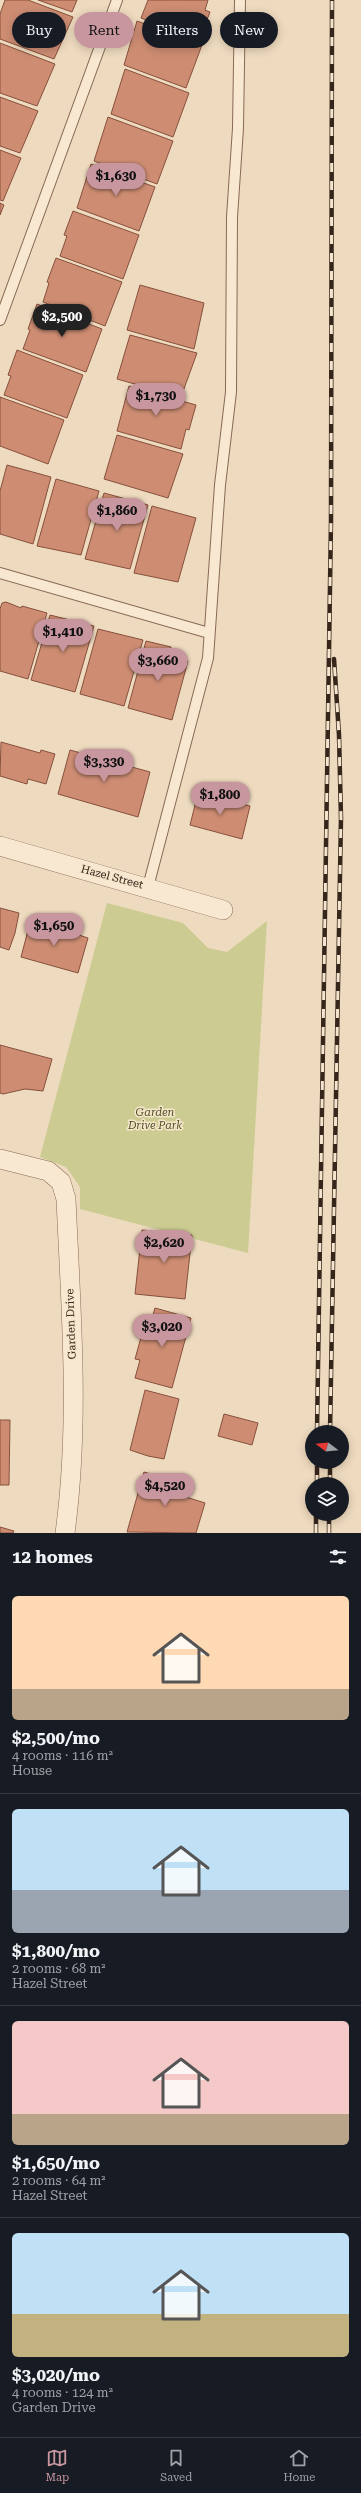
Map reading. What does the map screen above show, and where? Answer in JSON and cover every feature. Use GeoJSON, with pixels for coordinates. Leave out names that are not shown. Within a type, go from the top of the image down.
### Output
{"type":"FeatureCollection","features":[{"type":"Feature","properties":{"kind":"street","name":"Hazel Street"},"geometry":{"type":"LineString","coordinates":[[0,846],[148,887],[224,910]]}},
{"type":"Feature","properties":{"kind":"street","name":"Garden Drive"},"geometry":{"type":"LineString","coordinates":[[0,1158],[48,1171],[61,1182],[66,1199],[72,1357],[70,1492],[65,1533]]}},
{"type":"Feature","properties":{"kind":"lane"},"geometry":{"type":"LineString","coordinates":[[0,320],[117,0]]}},
{"type":"Feature","properties":{"kind":"lane"},"geometry":{"type":"LineString","coordinates":[[148,887],[208,658],[220,485],[232,392],[232,217],[238,128],[240,0]]}},
{"type":"Feature","properties":{"kind":"lane"},"geometry":{"type":"LineString","coordinates":[[0,573],[209,632]]}},
{"type":"Feature","properties":{"kind":"green space","name":"Garden Drive Park"},"geometry":{"type":"Polygon","coordinates":[[[107,903],[183,923],[208,948],[227,952],[267,921],[248,1253],[80,1209],[80,1187],[66,1167],[40,1157],[107,903]]]}},
{"type":"Feature","properties":{"kind":"building"},"geometry":{"type":"Polygon","coordinates":[[[5,0],[28,0],[60,12],[12,12],[12,43],[0,39],[0,14],[5,0]]]}},
{"type":"Feature","properties":{"kind":"building"},"geometry":{"type":"Polygon","coordinates":[[[38,0],[77,0],[72,12],[38,0]]]}},
{"type":"Feature","properties":{"kind":"building"},"geometry":{"type":"Polygon","coordinates":[[[148,0],[208,0],[205,10],[210,12],[143,12],[148,0]]]}},
{"type":"Feature","properties":{"kind":"building"},"geometry":{"type":"Polygon","coordinates":[[[66,14],[73,17],[66,32],[66,14]]]}},
{"type":"Feature","properties":{"kind":"building"},"geometry":{"type":"Polygon","coordinates":[[[137,21],[142,23],[142,48],[201,48],[186,88],[124,65],[129,48],[134,48],[134,31],[137,21]]]}},
{"type":"Feature","properties":{"kind":"building"},"geometry":{"type":"Polygon","coordinates":[[[0,43],[55,64],[37,106],[0,93],[0,43]]]}},
{"type":"Feature","properties":{"kind":"building"},"geometry":{"type":"Polygon","coordinates":[[[24,48],[59,48],[54,59],[24,48]]]}},
{"type":"Feature","properties":{"kind":"building"},"geometry":{"type":"Polygon","coordinates":[[[125,69],[189,93],[173,137],[111,114],[125,69]]]}},
{"type":"Feature","properties":{"kind":"building"},"geometry":{"type":"Polygon","coordinates":[[[0,97],[38,111],[20,153],[0,146],[0,97]]]}},
{"type":"Feature","properties":{"kind":"building"},"geometry":{"type":"Polygon","coordinates":[[[108,117],[173,141],[157,184],[94,161],[108,117]]]}},
{"type":"Feature","properties":{"kind":"building"},"geometry":{"type":"Polygon","coordinates":[[[0,150],[21,158],[3,201],[0,200],[0,150]]]}},
{"type":"Feature","properties":{"kind":"building"},"geometry":{"type":"Polygon","coordinates":[[[91,164],[155,187],[139,231],[77,208],[91,164]]]}},
{"type":"Feature","properties":{"kind":"building"},"geometry":{"type":"Polygon","coordinates":[[[0,203],[4,205],[0,215],[0,203]]]}},
{"type":"Feature","properties":{"kind":"building"},"geometry":{"type":"Polygon","coordinates":[[[73,211],[139,235],[123,279],[60,256],[67,236],[64,235],[73,211]]]}},
{"type":"Feature","properties":{"kind":"building"},"geometry":{"type":"Polygon","coordinates":[[[56,258],[122,282],[105,326],[43,302],[49,283],[47,282],[56,258]]]}},
{"type":"Feature","properties":{"kind":"building"},"geometry":{"type":"Polygon","coordinates":[[[140,285],[204,303],[194,349],[127,330],[140,285]]]}},
{"type":"Feature","properties":{"kind":"building"},"geometry":{"type":"Polygon","coordinates":[[[37,304],[102,329],[86,372],[23,349],[37,304]]]}},
{"type":"Feature","properties":{"kind":"building"},"geometry":{"type":"Polygon","coordinates":[[[130,335],[197,353],[181,397],[117,379],[130,335]]]}},
{"type":"Feature","properties":{"kind":"building"},"geometry":{"type":"Polygon","coordinates":[[[17,350],[83,375],[67,418],[4,395],[11,376],[8,375],[17,350]]]}},
{"type":"Feature","properties":{"kind":"building"},"geometry":{"type":"Polygon","coordinates":[[[129,386],[196,405],[189,430],[186,429],[181,449],[117,431],[129,386]]]}},
{"type":"Feature","properties":{"kind":"building"},"geometry":{"type":"Polygon","coordinates":[[[0,397],[64,420],[48,464],[0,446],[0,397]]]}},
{"type":"Feature","properties":{"kind":"building"},"geometry":{"type":"Polygon","coordinates":[[[117,435],[183,454],[168,498],[104,479],[117,435]]]}},
{"type":"Feature","properties":{"kind":"building"},"geometry":{"type":"Polygon","coordinates":[[[7,465],[51,477],[33,544],[0,534],[0,491],[7,465]]]}},
{"type":"Feature","properties":{"kind":"building"},"geometry":{"type":"Polygon","coordinates":[[[56,479],[99,491],[81,555],[37,546],[56,479]]]}},
{"type":"Feature","properties":{"kind":"building"},"geometry":{"type":"Polygon","coordinates":[[[104,493],[148,505],[130,569],[85,559],[104,493]]]}},
{"type":"Feature","properties":{"kind":"building"},"geometry":{"type":"Polygon","coordinates":[[[152,506],[196,518],[178,582],[134,573],[152,506]]]}},
{"type":"Feature","properties":{"kind":"building"},"geometry":{"type":"Polygon","coordinates":[[[6,602],[21,608],[22,606],[47,613],[28,679],[0,671],[0,609],[2,603],[6,602]]]}},
{"type":"Feature","properties":{"kind":"building"},"geometry":{"type":"Polygon","coordinates":[[[50,615],[94,626],[75,692],[31,680],[50,615]]]}},
{"type":"Feature","properties":{"kind":"building"},"geometry":{"type":"Polygon","coordinates":[[[98,629],[143,640],[124,706],[80,694],[98,629]]]}},
{"type":"Feature","properties":{"kind":"building"},"geometry":{"type":"Polygon","coordinates":[[[146,641],[171,647],[169,656],[188,661],[172,720],[128,708],[146,641]]]}},
{"type":"Feature","properties":{"kind":"building"},"geometry":{"type":"Polygon","coordinates":[[[1,742],[40,753],[41,750],[55,754],[46,784],[28,779],[27,784],[0,776],[1,742]]]}},
{"type":"Feature","properties":{"kind":"building"},"geometry":{"type":"Polygon","coordinates":[[[70,750],[150,772],[138,817],[58,794],[70,750]]]}},
{"type":"Feature","properties":{"kind":"building"},"geometry":{"type":"Polygon","coordinates":[[[198,793],[250,806],[242,839],[190,825],[198,793]]]}},
{"type":"Feature","properties":{"kind":"building"},"geometry":{"type":"Polygon","coordinates":[[[0,908],[19,913],[15,933],[9,950],[0,947],[0,908]]]}},
{"type":"Feature","properties":{"kind":"building"},"geometry":{"type":"Polygon","coordinates":[[[31,919],[88,938],[78,973],[21,957],[31,919]]]}},
{"type":"Feature","properties":{"kind":"building"},"geometry":{"type":"Polygon","coordinates":[[[0,1045],[52,1059],[43,1091],[25,1089],[3,1094],[0,1093],[0,1045]]]}},
{"type":"Feature","properties":{"kind":"building"},"geometry":{"type":"Polygon","coordinates":[[[142,1230],[192,1235],[185,1299],[135,1294],[142,1230]]]}},
{"type":"Feature","properties":{"kind":"building"},"geometry":{"type":"Polygon","coordinates":[[[155,1308],[191,1318],[172,1388],[135,1378],[140,1360],[135,1359],[145,1323],[150,1325],[155,1308]]]}},
{"type":"Feature","properties":{"kind":"building"},"geometry":{"type":"Polygon","coordinates":[[[145,1390],[179,1399],[164,1459],[130,1450],[145,1390]]]}},
{"type":"Feature","properties":{"kind":"building"},"geometry":{"type":"Polygon","coordinates":[[[224,1414],[258,1423],[252,1445],[218,1436],[224,1414]]]}},
{"type":"Feature","properties":{"kind":"building"},"geometry":{"type":"Polygon","coordinates":[[[0,1420],[10,1420],[9,1485],[0,1485],[0,1420]]]}},
{"type":"Feature","properties":{"kind":"building"},"geometry":{"type":"Polygon","coordinates":[[[144,1472],[190,1485],[186,1497],[205,1503],[196,1533],[127,1532],[144,1472]]]}},
{"type":"Feature","properties":{"kind":"building"},"geometry":{"type":"Polygon","coordinates":[[[0,1527],[14,1531],[13,1533],[0,1533],[0,1527]]]}},
{"type":"Feature","properties":{"kind":"railway"},"geometry":{"type":"LineString","coordinates":[[317,1425],[331,521],[332,0]]}},
{"type":"Feature","properties":{"kind":"railway"},"geometry":{"type":"LineString","coordinates":[[330,1425],[341,818],[339,735],[334,659]]}},
{"type":"Feature","properties":{"kind":"railway"},"geometry":{"type":"LineString","coordinates":[[317,1469],[317,1477]]}},
{"type":"Feature","properties":{"kind":"railway"},"geometry":{"type":"LineString","coordinates":[[330,1469],[330,1477]]}},
{"type":"Feature","properties":{"kind":"railway"},"geometry":{"type":"LineString","coordinates":[[316,1521],[316,1533]]}},
{"type":"Feature","properties":{"kind":"railway"},"geometry":{"type":"LineString","coordinates":[[329,1521],[329,1533]]}}]}
